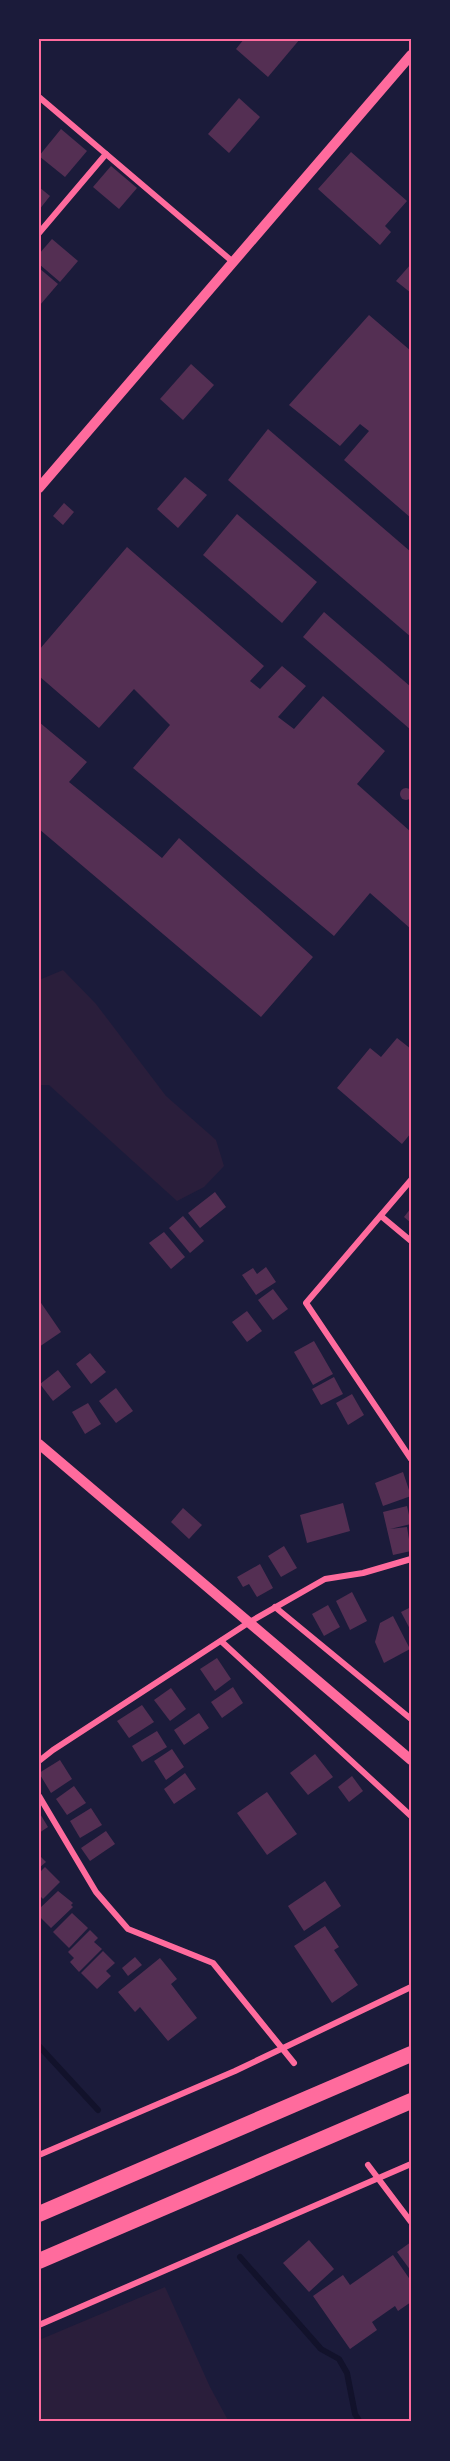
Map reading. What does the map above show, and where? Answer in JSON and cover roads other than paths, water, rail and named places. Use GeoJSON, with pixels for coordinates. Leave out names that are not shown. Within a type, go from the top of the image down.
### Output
{"type":"FeatureCollection","features":[{"type":"Feature","properties":{"kind":"highway"},"geometry":{"type":"LineString","coordinates":[[39,2214],[411,2054]]}},
{"type":"Feature","properties":{"kind":"highway"},"geometry":{"type":"LineString","coordinates":[[39,2261],[411,2101]]}},
{"type":"Feature","properties":{"kind":"highway"},"geometry":{"type":"LineString","coordinates":[[39,2208],[142,2171]]}},
{"type":"Feature","properties":{"kind":"highway"},"geometry":{"type":"LineString","coordinates":[[39,2269],[170,2206]]}},
{"type":"Feature","properties":{"kind":"street"},"geometry":{"type":"LineString","coordinates":[[39,488],[411,55]]}},
{"type":"Feature","properties":{"kind":"street"},"geometry":{"type":"LineString","coordinates":[[39,97],[233,262]]}},
{"type":"Feature","properties":{"kind":"street"},"geometry":{"type":"LineString","coordinates":[[39,233],[106,154]]}},
{"type":"Feature","properties":{"kind":"street"},"geometry":{"type":"LineString","coordinates":[[411,1180],[306,1303],[411,1459]]}},
{"type":"Feature","properties":{"kind":"street"},"geometry":{"type":"LineString","coordinates":[[381,1216],[411,1241]]}},
{"type":"Feature","properties":{"kind":"street"},"geometry":{"type":"LineString","coordinates":[[39,1444],[411,1760]]}},
{"type":"Feature","properties":{"kind":"street"},"geometry":{"type":"LineString","coordinates":[[39,1761],[248,1623],[325,1579],[363,1573],[411,1559]]}},
{"type":"Feature","properties":{"kind":"street"},"geometry":{"type":"LineString","coordinates":[[275,1607],[411,1719]]}},
{"type":"Feature","properties":{"kind":"street"},"geometry":{"type":"LineString","coordinates":[[221,1641],[411,1816]]}},
{"type":"Feature","properties":{"kind":"street"},"geometry":{"type":"LineString","coordinates":[[39,1796],[96,1892],[128,1929],[213,1963],[294,2063]]}},
{"type":"Feature","properties":{"kind":"street"},"geometry":{"type":"LineString","coordinates":[[39,2155],[283,2049],[411,1987]]}},
{"type":"Feature","properties":{"kind":"street"},"geometry":{"type":"LineString","coordinates":[[39,2325],[411,2164]]}},
{"type":"Feature","properties":{"kind":"street"},"geometry":{"type":"LineString","coordinates":[[368,2165],[411,2222]]}},
{"type":"Feature","properties":{"kind":"waterway"},"geometry":{"type":"LineString","coordinates":[[39,2046],[98,2110]]}},
{"type":"Feature","properties":{"kind":"waterway"},"geometry":{"type":"LineString","coordinates":[[240,2257],[321,2349],[339,2359],[347,2373],[355,2414],[360,2422]]}}]}
